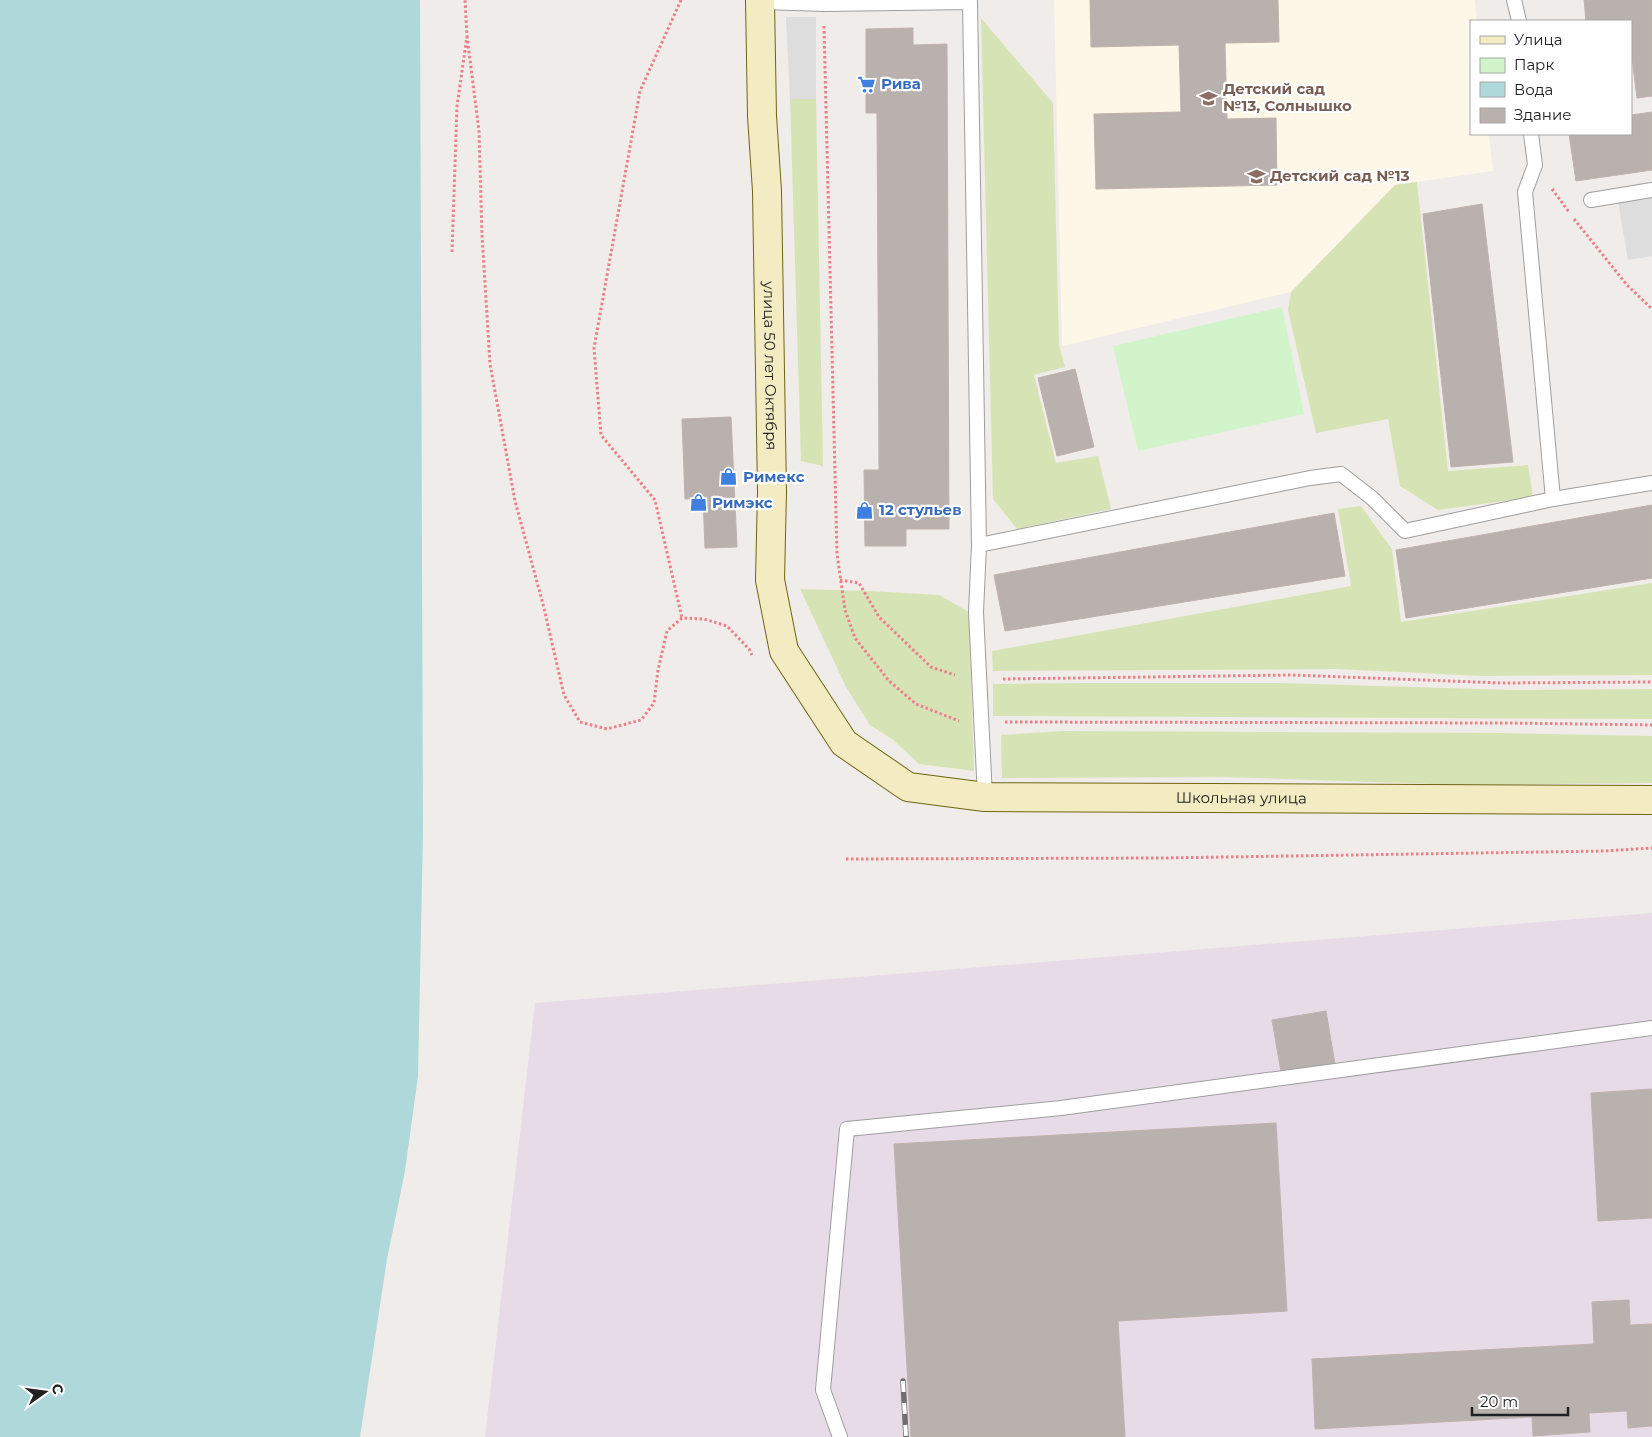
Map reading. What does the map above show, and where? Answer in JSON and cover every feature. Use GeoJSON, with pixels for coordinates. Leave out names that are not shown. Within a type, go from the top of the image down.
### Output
{"type":"FeatureCollection","features":[{"type":"Feature","properties":{"kind":"street","name":"улица 50 лет Октября"},"geometry":{"type":"LineString","coordinates":[[760,1],[762,116],[767,201],[772,492],[770,580],[784,651],[844,744]]}},
{"type":"Feature","properties":{"kind":"street","name":"Школьная улица"},"geometry":{"type":"LineString","coordinates":[[844,744],[908,787],[985,797],[1652,800]]}},
{"type":"Feature","properties":{"kind":"lane"},"geometry":{"type":"LineString","coordinates":[[1514,0],[1519,20]]}},
{"type":"Feature","properties":{"kind":"lane"},"geometry":{"type":"LineString","coordinates":[[760,1],[824,4],[970,1],[979,546],[976,612],[985,797]]}},
{"type":"Feature","properties":{"kind":"lane"},"geometry":{"type":"LineString","coordinates":[[1531,135],[1535,165],[1525,192],[1552,499]]}},
{"type":"Feature","properties":{"kind":"lane"},"geometry":{"type":"LineString","coordinates":[[1591,200],[1652,190]]}},
{"type":"Feature","properties":{"kind":"lane"},"geometry":{"type":"LineString","coordinates":[[979,546],[1310,478],[1341,474],[1372,498],[1405,531],[1552,499],[1652,483]]}},
{"type":"Feature","properties":{"kind":"lane"},"geometry":{"type":"LineString","coordinates":[[840,1437],[823,1390],[847,1129],[1061,1108],[1652,1028]]}},
{"type":"Feature","properties":{"kind":"path"},"geometry":{"type":"LineString","coordinates":[[465,0],[467,36],[479,131],[482,235],[490,364],[516,500],[564,695],[580,722],[608,729],[641,720],[654,703],[658,670],[667,631],[682,618],[704,619],[727,626],[749,648],[753,656]]}},
{"type":"Feature","properties":{"kind":"path"},"geometry":{"type":"LineString","coordinates":[[681,0],[640,91],[594,348],[601,435],[655,500],[682,618]]}},
{"type":"Feature","properties":{"kind":"path"},"geometry":{"type":"LineString","coordinates":[[824,4],[837,554],[846,610],[855,638],[889,681],[916,704],[958,721],[1652,725]]}},
{"type":"Feature","properties":{"kind":"path"},"geometry":{"type":"LineString","coordinates":[[452,252],[457,106],[467,36]]}},
{"type":"Feature","properties":{"kind":"path"},"geometry":{"type":"LineString","coordinates":[[1535,165],[1627,285],[1652,309]]}},
{"type":"Feature","properties":{"kind":"path"},"geometry":{"type":"LineString","coordinates":[[840,580],[859,583],[879,617],[931,667],[965,679],[1292,675],[1502,684],[1652,682]]}},
{"type":"Feature","properties":{"kind":"path"},"geometry":{"type":"LineString","coordinates":[[846,859],[1201,857],[1604,851],[1652,848]]}},
{"type":"Feature","properties":{"kind":"shaded area","name":"Детский сад №13"},"geometry":{"type":"Polygon","coordinates":[[[1054,0],[1475,0],[1477,20],[1470,20],[1470,135],[1489,135],[1493,171],[1395,185],[1291,292],[1062,346],[1054,0]]]}},
{"type":"Feature","properties":{"kind":"shaded area"},"geometry":{"type":"Polygon","coordinates":[[[786,17],[816,17],[816,99],[790,99],[786,17]]]}},
{"type":"Feature","properties":{"kind":"shaded area"},"geometry":{"type":"Polygon","coordinates":[[[1652,190],[1652,256],[1628,260],[1617,196],[1652,190]]]}},
{"type":"Feature","properties":{"kind":"shaded area"},"geometry":{"type":"Polygon","coordinates":[[[1652,913],[1652,1437],[485,1437],[535,1003],[1652,913]]]}},
{"type":"Feature","properties":{"kind":"green space"},"geometry":{"type":"Polygon","coordinates":[[[981,18],[1053,103],[1059,345],[1065,367],[1034,375],[1056,463],[1098,456],[1111,509],[1017,529],[993,499],[981,18]]]}},
{"type":"Feature","properties":{"kind":"green space"},"geometry":{"type":"Polygon","coordinates":[[[790,99],[816,99],[823,466],[801,461],[790,99]]]}},
{"type":"Feature","properties":{"kind":"green space"},"geometry":{"type":"Polygon","coordinates":[[[1417,182],[1448,471],[1528,465],[1533,497],[1438,510],[1400,486],[1388,419],[1316,433],[1288,310],[1291,292],[1395,185],[1417,182]]]}},
{"type":"Feature","properties":{"kind":"green space"},"geometry":{"type":"Polygon","coordinates":[[[1282,307],[1304,414],[1138,451],[1113,346],[1282,307]]]}},
{"type":"Feature","properties":{"kind":"green space"},"geometry":{"type":"Polygon","coordinates":[[[1361,506],[1392,549],[1401,622],[1652,583],[1652,675],[1482,676],[1337,669],[993,671],[992,651],[1351,586],[1338,509],[1361,506]]]}},
{"type":"Feature","properties":{"kind":"green space"},"geometry":{"type":"Polygon","coordinates":[[[800,589],[939,595],[969,612],[974,771],[919,764],[892,739],[870,725],[846,687],[800,589]]]}},
{"type":"Feature","properties":{"kind":"green space"},"geometry":{"type":"Polygon","coordinates":[[[1281,683],[1512,690],[1652,689],[1652,719],[993,716],[993,684],[1281,683]]]}},
{"type":"Feature","properties":{"kind":"green space"},"geometry":{"type":"Polygon","coordinates":[[[1063,731],[1503,733],[1652,736],[1652,783],[1461,785],[1224,777],[1002,778],[1001,735],[1063,731]]]}},
{"type":"Feature","properties":{"kind":"water"},"geometry":{"type":"Polygon","coordinates":[[[0,0],[420,0],[423,832],[418,1076],[405,1171],[387,1259],[360,1437],[0,1437],[0,0]]]}},
{"type":"Feature","properties":{"kind":"building"},"geometry":{"type":"Polygon","coordinates":[[[1090,0],[1278,0],[1279,42],[1225,43],[1227,119],[1276,118],[1277,185],[1096,189],[1094,114],[1181,112],[1179,45],[1091,47],[1090,0]]]}},
{"type":"Feature","properties":{"kind":"building"},"geometry":{"type":"Polygon","coordinates":[[[1584,0],[1652,0],[1652,96],[1637,98],[1632,57],[1632,20],[1586,20],[1584,0]]]}},
{"type":"Feature","properties":{"kind":"building"},"geometry":{"type":"Polygon","coordinates":[[[913,28],[913,45],[947,44],[949,529],[906,529],[906,546],[865,546],[864,470],[879,470],[877,113],[866,113],[866,29],[913,28]]]}},
{"type":"Feature","properties":{"kind":"building"},"geometry":{"type":"Polygon","coordinates":[[[1652,112],[1652,170],[1576,181],[1569,135],[1632,135],[1632,115],[1652,112]]]}},
{"type":"Feature","properties":{"kind":"building"},"geometry":{"type":"Polygon","coordinates":[[[1482,204],[1513,462],[1451,467],[1423,214],[1482,204]]]}},
{"type":"Feature","properties":{"kind":"building"},"geometry":{"type":"Polygon","coordinates":[[[1075,369],[1094,447],[1057,456],[1038,378],[1075,369]]]}},
{"type":"Feature","properties":{"kind":"building"},"geometry":{"type":"Polygon","coordinates":[[[731,417],[737,547],[705,548],[703,498],[685,499],[682,419],[731,417]]]}},
{"type":"Feature","properties":{"kind":"building"},"geometry":{"type":"Polygon","coordinates":[[[1652,505],[1652,578],[1406,618],[1396,550],[1652,505]]]}},
{"type":"Feature","properties":{"kind":"building"},"geometry":{"type":"Polygon","coordinates":[[[1334,513],[1345,576],[1005,631],[994,575],[1334,513]]]}},
{"type":"Feature","properties":{"kind":"building"},"geometry":{"type":"Polygon","coordinates":[[[1326,1011],[1336,1070],[1282,1078],[1272,1020],[1326,1011]]]}},
{"type":"Feature","properties":{"kind":"building"},"geometry":{"type":"Polygon","coordinates":[[[1652,1089],[1652,1218],[1598,1221],[1591,1093],[1652,1089]]]}},
{"type":"Feature","properties":{"kind":"building"},"geometry":{"type":"Polygon","coordinates":[[[1276,1123],[1287,1311],[1118,1321],[1125,1437],[911,1437],[894,1144],[1276,1123]]]}},
{"type":"Feature","properties":{"kind":"building"},"geometry":{"type":"Polygon","coordinates":[[[1629,1300],[1630,1325],[1652,1324],[1652,1426],[1628,1428],[1627,1411],[1589,1413],[1590,1432],[1533,1436],[1532,1417],[1315,1429],[1312,1359],[1594,1344],[1592,1302],[1629,1300]]]}},
{"type":"Feature","properties":{"kind":"railway"},"geometry":{"type":"LineString","coordinates":[[903,1381],[906,1437]]}},
{"type":"Feature","properties":{"kind":"place","name":"Рива"},"geometry":{"type":"Point","coordinates":[867,84]}},
{"type":"Feature","properties":{"kind":"place","name":"Детский сад №13, Солнышко"},"geometry":{"type":"Point","coordinates":[1209,98]}},
{"type":"Feature","properties":{"kind":"place","name":"Детский сад №13"},"geometry":{"type":"Point","coordinates":[1256,176]}},
{"type":"Feature","properties":{"kind":"place","name":"Римекс"},"geometry":{"type":"Point","coordinates":[729,477]}},
{"type":"Feature","properties":{"kind":"place","name":"Римэкс"},"geometry":{"type":"Point","coordinates":[698,503]}},
{"type":"Feature","properties":{"kind":"place","name":"12 стульев"},"geometry":{"type":"Point","coordinates":[865,510]}}]}
